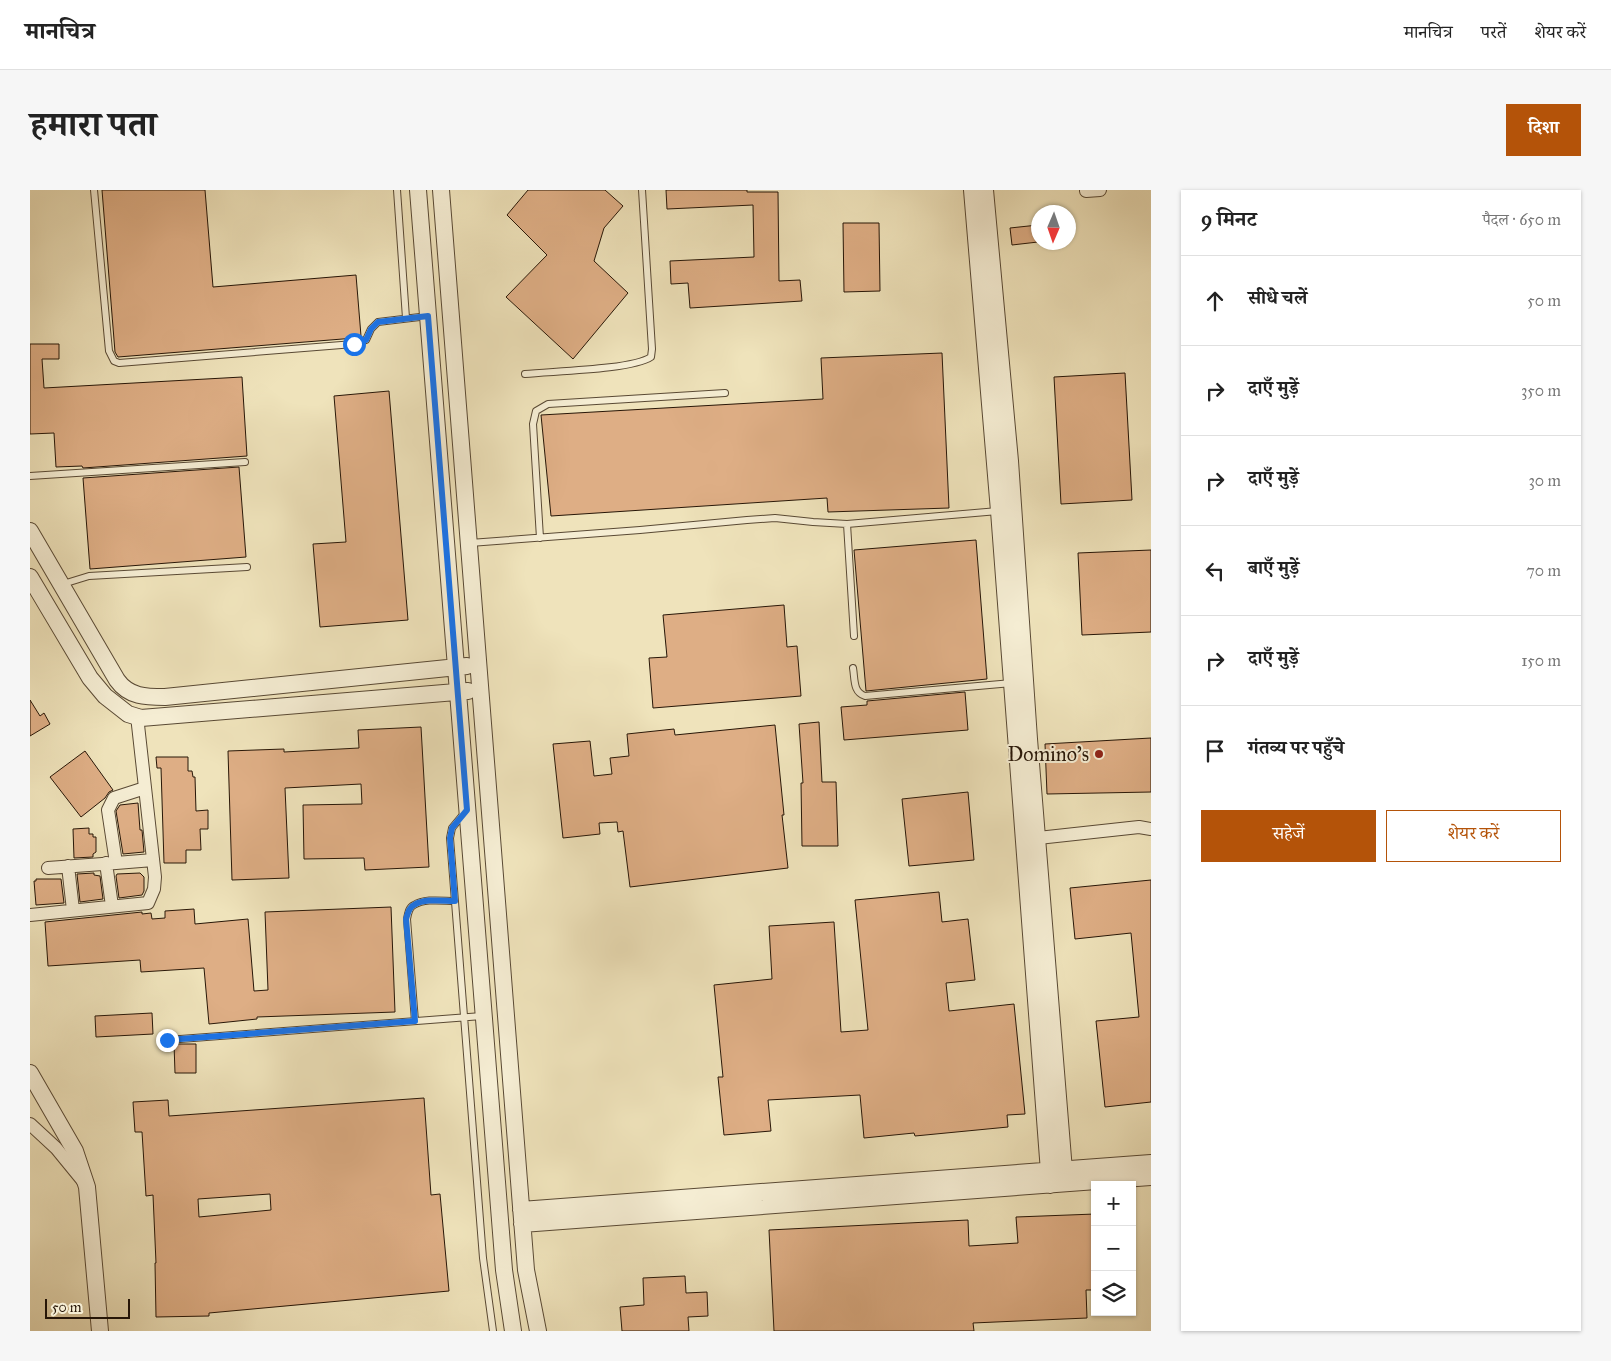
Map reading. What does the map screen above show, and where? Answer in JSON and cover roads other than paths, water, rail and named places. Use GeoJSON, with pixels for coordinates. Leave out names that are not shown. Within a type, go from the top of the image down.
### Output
{"type":"FeatureCollection","features":[{"type":"Feature","properties":{"kind":"street"},"geometry":{"type":"LineString","coordinates":[[418,190],[504,1270],[513,1331]]}},
{"type":"Feature","properties":{"kind":"street"},"geometry":{"type":"LineString","coordinates":[[441,190],[526,1270],[538,1331]]}},
{"type":"Feature","properties":{"kind":"street"},"geometry":{"type":"LineString","coordinates":[[972,190],[1012,683],[1030,839]]}},
{"type":"Feature","properties":{"kind":"street"},"geometry":{"type":"LineString","coordinates":[[985,190],[1010,461],[1030,839],[1057,1177]]}},
{"type":"Feature","properties":{"kind":"street"},"geometry":{"type":"LineString","coordinates":[[1086,191],[1100,190]]}},
{"type":"Feature","properties":{"kind":"street"},"geometry":{"type":"LineString","coordinates":[[30,531],[122,688],[133,694],[144,697],[165,698],[478,665]]}},
{"type":"Feature","properties":{"kind":"street"},"geometry":{"type":"LineString","coordinates":[[30,578],[90,678],[104,696],[132,715],[141,718],[458,691],[480,692]]}},
{"type":"Feature","properties":{"kind":"street"},"geometry":{"type":"LineString","coordinates":[[30,915],[148,903],[154,889],[153,860],[145,788],[132,715],[133,694]]}},
{"type":"Feature","properties":{"kind":"street"},"geometry":{"type":"LineString","coordinates":[[112,906],[108,810],[114,798],[145,788]]}},
{"type":"Feature","properties":{"kind":"street"},"geometry":{"type":"LineString","coordinates":[[1030,839],[1139,827],[1151,829]]}},
{"type":"Feature","properties":{"kind":"street"},"geometry":{"type":"LineString","coordinates":[[48,868],[153,860]]}},
{"type":"Feature","properties":{"kind":"street"},"geometry":{"type":"LineString","coordinates":[[68,866],[73,910]]}},
{"type":"Feature","properties":{"kind":"street"},"geometry":{"type":"LineString","coordinates":[[30,1073],[75,1151],[87,1187],[100,1331]]}},
{"type":"Feature","properties":{"kind":"street"},"geometry":{"type":"LineString","coordinates":[[30,1124],[56,1148],[87,1187]]}},
{"type":"Feature","properties":{"kind":"street"},"geometry":{"type":"LineString","coordinates":[[500,1220],[1057,1177],[1151,1164]]}},
{"type":"Feature","properties":{"kind":"street"},"geometry":{"type":"LineString","coordinates":[[1057,1177],[1151,1177]]}},
{"type":"Feature","properties":{"kind":"lane"},"geometry":{"type":"LineString","coordinates":[[94,190],[109,352],[114,361],[354,344],[366,340],[371,329],[378,322],[428,316]]}},
{"type":"Feature","properties":{"kind":"lane"},"geometry":{"type":"LineString","coordinates":[[397,190],[406,318]]}},
{"type":"Feature","properties":{"kind":"lane"},"geometry":{"type":"LineString","coordinates":[[525,374],[625,366],[644,361],[650,357],[652,349],[642,190]]}},
{"type":"Feature","properties":{"kind":"lane"},"geometry":{"type":"LineString","coordinates":[[540,538],[534,424],[536,411],[548,404],[725,393]]}},
{"type":"Feature","properties":{"kind":"lane"},"geometry":{"type":"LineString","coordinates":[[30,476],[245,462]]}},
{"type":"Feature","properties":{"kind":"lane"},"geometry":{"type":"LineString","coordinates":[[469,543],[775,518],[847,524],[999,511]]}},
{"type":"Feature","properties":{"kind":"lane"},"geometry":{"type":"LineString","coordinates":[[847,524],[854,636]]}},
{"type":"Feature","properties":{"kind":"lane"},"geometry":{"type":"LineString","coordinates":[[62,584],[89,576],[247,567]]}},
{"type":"Feature","properties":{"kind":"lane"},"geometry":{"type":"LineString","coordinates":[[853,668],[856,690],[859,694],[865,696],[1012,683]]}},
{"type":"Feature","properties":{"kind":"lane"},"geometry":{"type":"LineString","coordinates":[[467,810],[452,828],[450,838],[483,1258],[493,1331]]}},
{"type":"Feature","properties":{"kind":"lane"},"geometry":{"type":"LineString","coordinates":[[415,1021],[406,919],[409,909],[414,905],[425,902],[455,901]]}},
{"type":"Feature","properties":{"kind":"lane"},"geometry":{"type":"LineString","coordinates":[[167,1040],[484,1016]]}},
{"type":"Feature","properties":{"kind":"place","name":"Domino's"},"geometry":{"type":"Point","coordinates":[1099,754]}}]}
